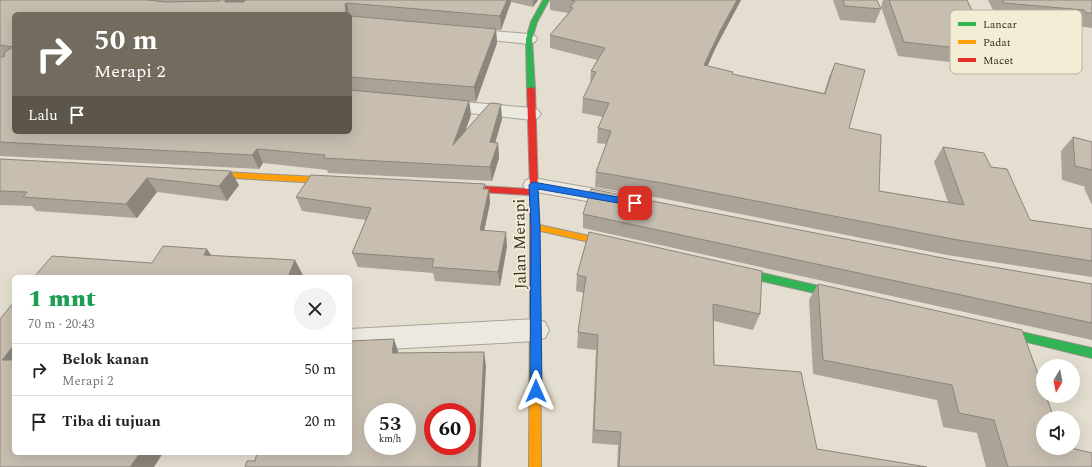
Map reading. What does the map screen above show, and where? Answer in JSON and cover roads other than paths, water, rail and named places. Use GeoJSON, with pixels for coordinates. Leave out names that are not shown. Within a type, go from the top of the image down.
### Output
{"type":"FeatureCollection","features":[{"type":"Feature","properties":{"kind":"main road","name":"Jalan Merapi"},"geometry":{"type":"LineString","coordinates":[[535,467],[535,227],[529,39],[534,22],[546,0]]}},
{"type":"Feature","properties":{"kind":"main road"},"geometry":{"type":"LineString","coordinates":[[191,173],[350,182]]}},
{"type":"Feature","properties":{"kind":"main road"},"geometry":{"type":"LineString","coordinates":[[446,187],[533,189]]}},
{"type":"Feature","properties":{"kind":"main road"},"geometry":{"type":"LineString","coordinates":[[535,227],[628,247]]}},
{"type":"Feature","properties":{"kind":"main road"},"geometry":{"type":"LineString","coordinates":[[722,268],[853,298]]}},
{"type":"Feature","properties":{"kind":"main road"},"geometry":{"type":"LineString","coordinates":[[984,328],[1092,353]]}},
{"type":"Feature","properties":{"kind":"street"},"geometry":{"type":"LineString","coordinates":[[451,32],[529,39]]}},
{"type":"Feature","properties":{"kind":"street"},"geometry":{"type":"LineString","coordinates":[[421,104],[532,114]]}},
{"type":"Feature","properties":{"kind":"street"},"geometry":{"type":"LineString","coordinates":[[533,189],[641,204]]}},
{"type":"Feature","properties":{"kind":"street"},"geometry":{"type":"LineString","coordinates":[[352,340],[536,330]]}}]}
